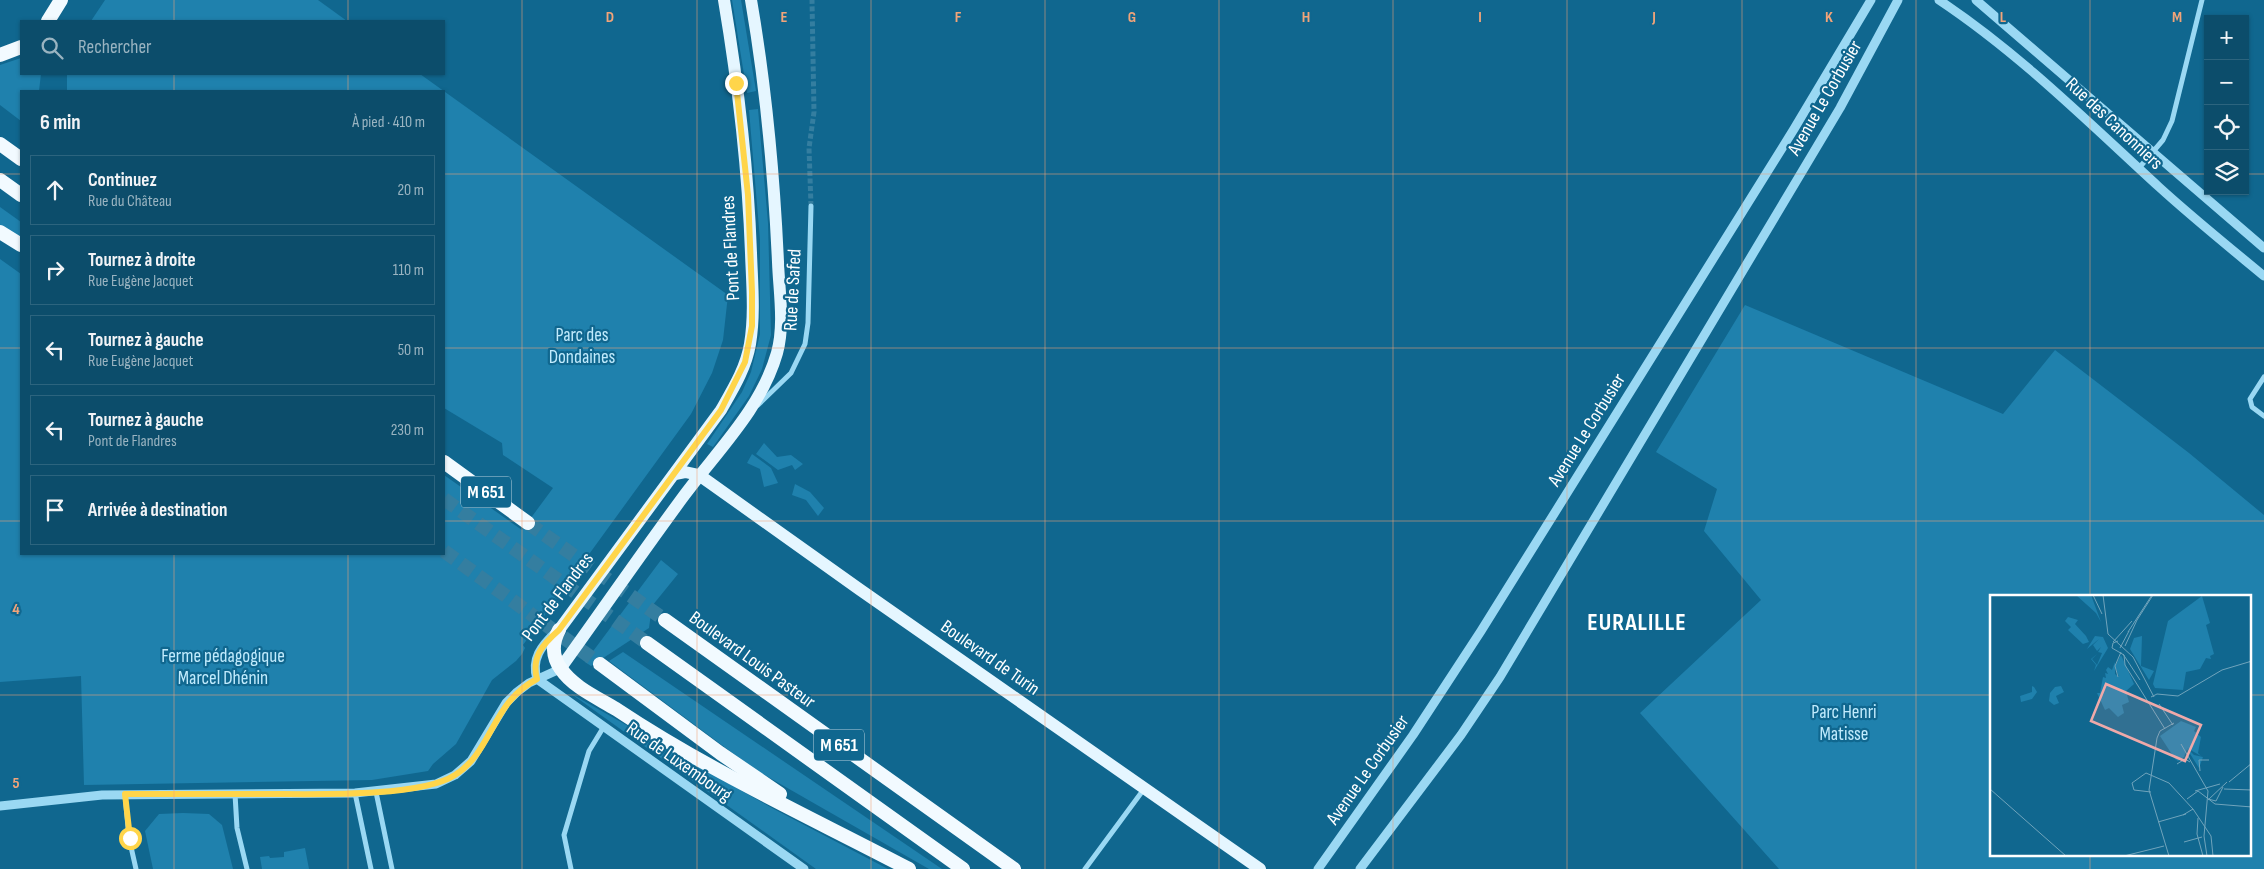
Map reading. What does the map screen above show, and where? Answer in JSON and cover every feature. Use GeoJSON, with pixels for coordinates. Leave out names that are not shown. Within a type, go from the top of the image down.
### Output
{"type":"FeatureCollection","features":[{"type":"Feature","properties":{"kind":"highway"},"geometry":{"type":"LineString","coordinates":[[49,20],[61,0]]}},
{"type":"Feature","properties":{"kind":"highway"},"geometry":{"type":"LineString","coordinates":[[0,56],[20,47]]}},
{"type":"Feature","properties":{"kind":"highway"},"geometry":{"type":"LineString","coordinates":[[0,144],[20,158]]}},
{"type":"Feature","properties":{"kind":"highway"},"geometry":{"type":"LineString","coordinates":[[0,180],[20,194]]}},
{"type":"Feature","properties":{"kind":"highway"},"geometry":{"type":"LineString","coordinates":[[0,232],[20,244]]}},
{"type":"Feature","properties":{"kind":"highway","name":"M 651"},"geometry":{"type":"LineString","coordinates":[[445,463],[528,522]]}},
{"type":"Feature","properties":{"kind":"highway","name":"Boulevard Louis Pasteur"},"geometry":{"type":"LineString","coordinates":[[665,620],[1014,869]]}},
{"type":"Feature","properties":{"kind":"highway"},"geometry":{"type":"LineString","coordinates":[[559,630],[554,646],[556,659],[560,669],[579,685],[690,755],[908,869]]}},
{"type":"Feature","properties":{"kind":"highway","name":"M 651"},"geometry":{"type":"LineString","coordinates":[[647,643],[963,869]]}},
{"type":"Feature","properties":{"kind":"highway"},"geometry":{"type":"LineString","coordinates":[[600,664],[740,767],[836,830]]}},
{"type":"Feature","properties":{"kind":"main road","name":"Pont de Flandres"},"geometry":{"type":"LineString","coordinates":[[559,630],[675,474],[731,393],[745,362],[752,326],[748,195],[735,75],[724,0]]}},
{"type":"Feature","properties":{"kind":"main road"},"geometry":{"type":"LineString","coordinates":[[560,669],[699,475],[748,413],[762,389],[777,353],[780,318],[773,171],[763,79],[751,0]]}},
{"type":"Feature","properties":{"kind":"main road"},"geometry":{"type":"LineString","coordinates":[[675,474],[685,472],[699,475]]}},
{"type":"Feature","properties":{"kind":"main road","name":"Boulevard de Turin"},"geometry":{"type":"LineString","coordinates":[[699,475],[1260,869]]}},
{"type":"Feature","properties":{"kind":"street","name":"Avenue Le Corbusier"},"geometry":{"type":"LineString","coordinates":[[1318,867],[1367,801],[1458,666],[1794,129],[1871,0]]}},
{"type":"Feature","properties":{"kind":"street","name":"Avenue Le Corbusier"},"geometry":{"type":"LineString","coordinates":[[1360,869],[1440,764],[1486,699],[1840,108],[1898,0]]}},
{"type":"Feature","properties":{"kind":"street","name":"Rue des Canonniers"},"geometry":{"type":"LineString","coordinates":[[1939,0],[1994,38],[2072,105],[2139,168],[2264,276]]}},
{"type":"Feature","properties":{"kind":"street","name":"Rue des Canonniers"},"geometry":{"type":"LineString","coordinates":[[1976,0],[2264,248]]}},
{"type":"Feature","properties":{"kind":"street"},"geometry":{"type":"LineString","coordinates":[[2139,168],[2153,153],[2172,121],[2202,0]]}},
{"type":"Feature","properties":{"kind":"street","name":"Rue de Safed"},"geometry":{"type":"LineString","coordinates":[[748,413],[784,381],[796,365],[805,344],[808,322],[811,206]]}},
{"type":"Feature","properties":{"kind":"street"},"geometry":{"type":"LineString","coordinates":[[2264,377],[2251,396],[2250,402],[2252,407],[2264,416]]}},
{"type":"Feature","properties":{"kind":"street","name":"Pont de Flandres"},"geometry":{"type":"LineString","coordinates":[[537,679],[534,668],[536,657],[549,639],[559,630]]}},
{"type":"Feature","properties":{"kind":"street"},"geometry":{"type":"LineString","coordinates":[[0,806],[58,798],[125,794],[355,793],[436,784],[455,775],[477,753],[511,698],[522,687],[560,669]]}},
{"type":"Feature","properties":{"kind":"street","name":"Rue de Luxembourg"},"geometry":{"type":"LineString","coordinates":[[537,679],[603,728],[804,869]]}},
{"type":"Feature","properties":{"kind":"street"},"geometry":{"type":"LineString","coordinates":[[571,869],[564,835],[589,750],[603,728]]}},
{"type":"Feature","properties":{"kind":"street"},"geometry":{"type":"LineString","coordinates":[[1087,867],[1144,789]]}},
{"type":"Feature","properties":{"kind":"street"},"geometry":{"type":"LineString","coordinates":[[376,792],[392,869]]}},
{"type":"Feature","properties":{"kind":"street"},"geometry":{"type":"LineString","coordinates":[[355,793],[371,869]]}},
{"type":"Feature","properties":{"kind":"street"},"geometry":{"type":"LineString","coordinates":[[125,794],[136,869]]}},
{"type":"Feature","properties":{"kind":"street"},"geometry":{"type":"LineString","coordinates":[[234,794],[237,828],[247,869]]}},
{"type":"Feature","properties":{"kind":"green space"},"geometry":{"type":"Polygon","coordinates":[[[105,0],[318,0],[346,20],[92,20],[105,0]]]}},
{"type":"Feature","properties":{"kind":"green space"},"geometry":{"type":"Polygon","coordinates":[[[732,0],[741,0],[756,91],[747,93],[732,0]]]}},
{"type":"Feature","properties":{"kind":"green space"},"geometry":{"type":"Polygon","coordinates":[[[20,58],[20,75],[41,75],[39,90],[20,90],[20,120],[0,105],[0,65],[20,58]]]}},
{"type":"Feature","properties":{"kind":"green space"},"geometry":{"type":"Polygon","coordinates":[[[67,75],[421,75],[443,90],[67,90],[67,75]]]}},
{"type":"Feature","properties":{"kind":"green space"},"geometry":{"type":"Polygon","coordinates":[[[445,92],[728,295],[723,340],[712,373],[691,414],[523,645],[525,648],[522,654],[492,680],[456,744],[433,764],[428,771],[372,780],[84,785],[81,676],[0,682],[0,259],[20,273],[20,555],[445,555],[445,476],[522,530],[553,488],[503,455],[502,443],[445,409],[445,92]]]}},
{"type":"Feature","properties":{"kind":"green space"},"geometry":{"type":"Polygon","coordinates":[[[758,109],[768,223],[771,335],[762,369],[749,396],[713,447],[707,444],[742,392],[751,372],[760,334],[760,240],[749,110],[758,109]]]}},
{"type":"Feature","properties":{"kind":"green space"},"geometry":{"type":"Polygon","coordinates":[[[0,207],[20,221],[20,237],[0,226],[0,207]]]}},
{"type":"Feature","properties":{"kind":"green space","name":"Parc Henri Matisse"},"geometry":{"type":"Polygon","coordinates":[[[1745,305],[2003,414],[2055,350],[2189,453],[2264,515],[2264,869],[1779,869],[1640,713],[1761,600],[1704,531],[1717,489],[1656,452],[1745,305]]]}},
{"type":"Feature","properties":{"kind":"green space"},"geometry":{"type":"Polygon","coordinates":[[[764,443],[777,457],[791,455],[803,464],[795,470],[792,465],[778,470],[756,454],[764,443]]]}},
{"type":"Feature","properties":{"kind":"green space"},"geometry":{"type":"Polygon","coordinates":[[[752,454],[771,468],[778,483],[764,487],[760,469],[747,463],[752,454]]]}},
{"type":"Feature","properties":{"kind":"green space"},"geometry":{"type":"Polygon","coordinates":[[[795,484],[810,492],[824,508],[818,516],[806,500],[792,495],[795,484]]]}},
{"type":"Feature","properties":{"kind":"green space"},"geometry":{"type":"Polygon","coordinates":[[[661,560],[678,574],[652,606],[649,628],[591,666],[585,662],[661,560]]]}},
{"type":"Feature","properties":{"kind":"green space"},"geometry":{"type":"Polygon","coordinates":[[[623,652],[942,869],[929,869],[754,769],[609,661],[623,652]]]}},
{"type":"Feature","properties":{"kind":"green space"},"geometry":{"type":"Polygon","coordinates":[[[570,693],[772,808],[888,869],[816,869],[570,693]]]}},
{"type":"Feature","properties":{"kind":"green space"},"geometry":{"type":"Polygon","coordinates":[[[159,814],[209,814],[222,825],[233,869],[153,869],[145,831],[159,814]]]}},
{"type":"Feature","properties":{"kind":"green space"},"geometry":{"type":"Polygon","coordinates":[[[305,848],[309,869],[262,869],[260,857],[284,857],[284,852],[305,848]]]}},
{"type":"Feature","properties":{"kind":"tunnel"},"geometry":{"type":"LineString","coordinates":[[811,206],[809,148],[814,112],[812,0]]}},
{"type":"Feature","properties":{"kind":"tunnel"},"geometry":{"type":"LineString","coordinates":[[445,500],[647,643]]}},
{"type":"Feature","properties":{"kind":"tunnel"},"geometry":{"type":"LineString","coordinates":[[528,523],[665,620]]}},
{"type":"Feature","properties":{"kind":"tunnel"},"geometry":{"type":"LineString","coordinates":[[445,552],[600,664]]}},
{"type":"Feature","properties":{"kind":"district","name":"EURALILLE"},"geometry":{"type":"Point","coordinates":[1637,622]}},
{"type":"Feature","properties":{"kind":"route"},"geometry":{"type":"LineString","coordinates":[[130,838],[125,794],[355,793],[424,786],[445,781],[463,769],[477,753],[506,703],[522,687],[537,679],[534,668],[536,657],[541,648],[559,630],[721,410],[745,362],[750,346],[752,292],[748,195],[736,83]]}},
{"type":"Feature","properties":{"kind":"park label","name":"Parc des Dondaines"},"geometry":{"type":"Point","coordinates":[582,346]}},
{"type":"Feature","properties":{"kind":"park label","name":"Ferme pédagogique Marcel Dhénin"},"geometry":{"type":"Point","coordinates":[223,667]}}]}
